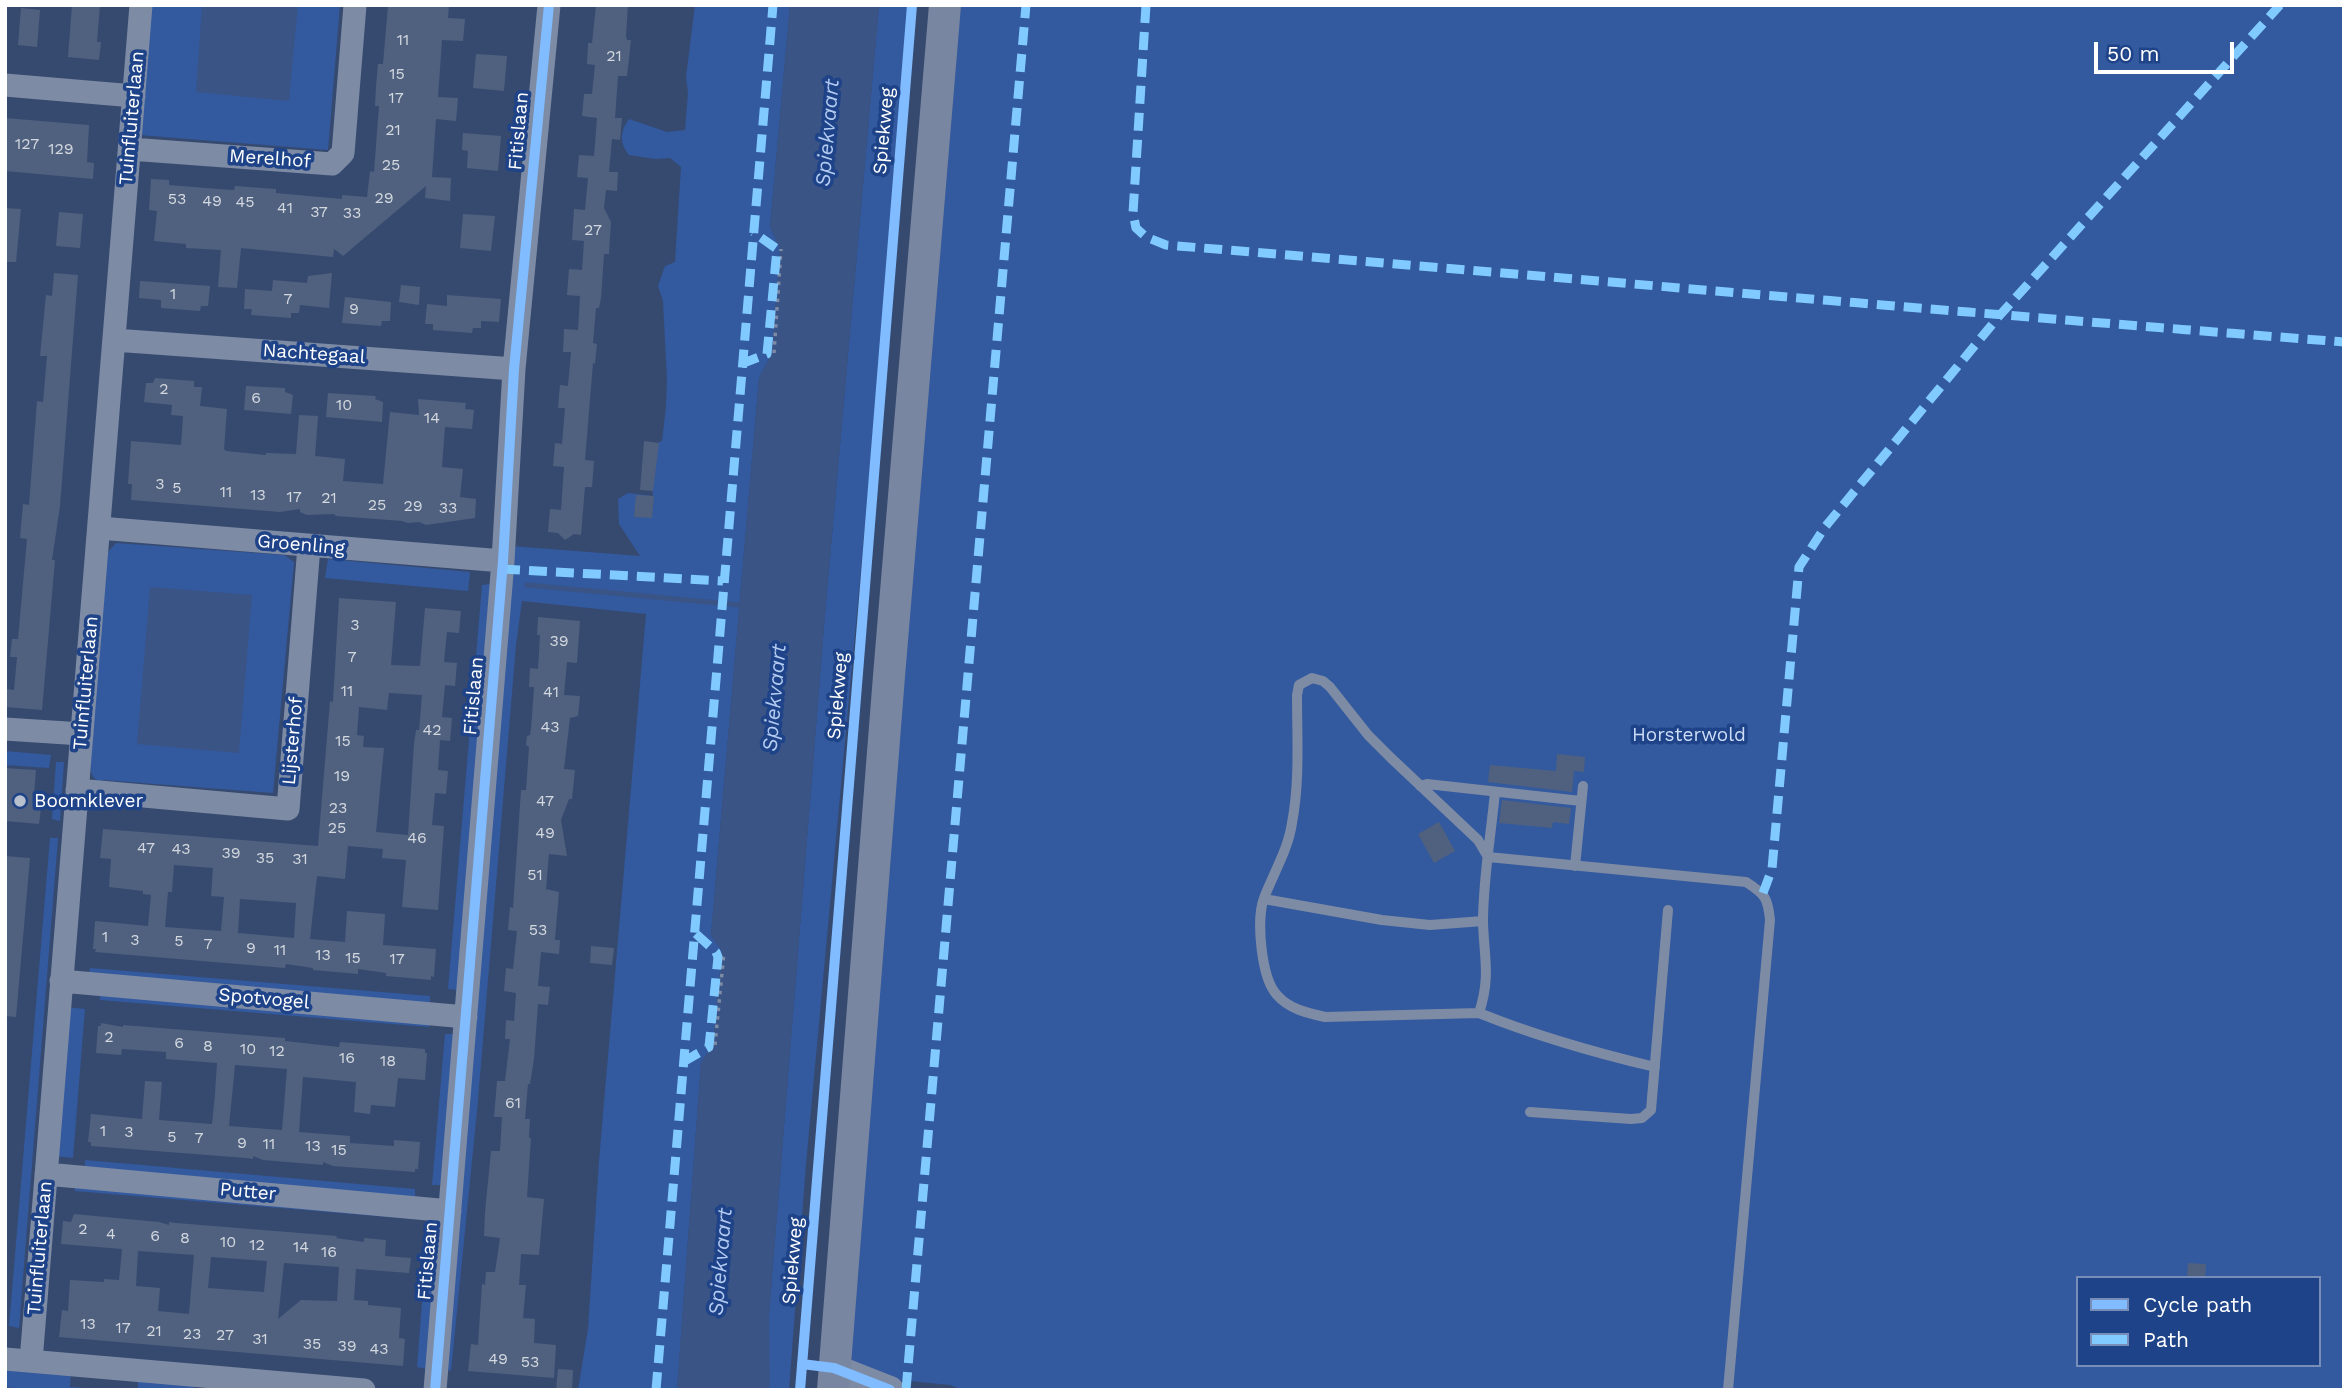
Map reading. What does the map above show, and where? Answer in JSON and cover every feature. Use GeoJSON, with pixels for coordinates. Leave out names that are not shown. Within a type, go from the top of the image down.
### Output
{"type":"FeatureCollection","features":[{"type":"Feature","properties":{"kind":"main road"},"geometry":{"type":"LineString","coordinates":[[833,1379],[945,5]]}},
{"type":"Feature","properties":{"kind":"street","name":"Tuinfluiterlaan"},"geometry":{"type":"LineString","coordinates":[[30,1361],[141,5]]}},
{"type":"Feature","properties":{"kind":"street","name":"Merelhof"},"geometry":{"type":"LineString","coordinates":[[130,149],[332,164],[343,153],[355,5]]}},
{"type":"Feature","properties":{"kind":"street","name":"Fitislaan"},"geometry":{"type":"LineString","coordinates":[[435,1390],[503,561],[514,369],[549,5]]}},
{"type":"Feature","properties":{"kind":"street"},"geometry":{"type":"LineString","coordinates":[[5,85],[134,96]]}},
{"type":"Feature","properties":{"kind":"street","name":"Nachtegaal"},"geometry":{"type":"LineString","coordinates":[[114,340],[514,369]]}},
{"type":"Feature","properties":{"kind":"street","name":"Groenling"},"geometry":{"type":"LineString","coordinates":[[99,528],[503,561]]}},
{"type":"Feature","properties":{"kind":"street","name":"Lijsterhof"},"geometry":{"type":"LineString","coordinates":[[77,790],[288,809],[309,546]]}},
{"type":"Feature","properties":{"kind":"street"},"geometry":{"type":"LineString","coordinates":[[5,729],[82,734]]}},
{"type":"Feature","properties":{"kind":"street","name":"Spotvogel"},"geometry":{"type":"LineString","coordinates":[[61,981],[466,1017]]}},
{"type":"Feature","properties":{"kind":"street","name":"Putter"},"geometry":{"type":"LineString","coordinates":[[46,1174],[450,1210]]}},
{"type":"Feature","properties":{"kind":"street"},"geometry":{"type":"LineString","coordinates":[[5,1359],[364,1390]]}},
{"type":"Feature","properties":{"kind":"street"},"geometry":{"type":"LineString","coordinates":[[833,1379],[890,1390]]}},
{"type":"Feature","properties":{"kind":"lane"},"geometry":{"type":"LineString","coordinates":[[1488,857],[1478,840],[1368,735],[1330,687],[1323,681],[1312,678],[1299,685],[1292,824],[1289,839],[1264,899],[1259,923],[1262,952],[1274,993],[1286,1004],[1303,1012],[1325,1017],[1479,1013],[1565,1043],[1655,1067]]}},
{"type":"Feature","properties":{"kind":"lane"},"geometry":{"type":"LineString","coordinates":[[1420,786],[1427,784],[1581,801]]}},
{"type":"Feature","properties":{"kind":"lane"},"geometry":{"type":"LineString","coordinates":[[1575,866],[1583,786]]}},
{"type":"Feature","properties":{"kind":"lane"},"geometry":{"type":"LineString","coordinates":[[1479,1013],[1486,991],[1483,921],[1495,792]]}},
{"type":"Feature","properties":{"kind":"lane"},"geometry":{"type":"LineString","coordinates":[[1488,857],[1746,882],[1763,893],[1769,906],[1770,920],[1728,1390]]}},
{"type":"Feature","properties":{"kind":"lane"},"geometry":{"type":"LineString","coordinates":[[1264,899],[1394,922],[1430,925],[1483,921]]}},
{"type":"Feature","properties":{"kind":"lane"},"geometry":{"type":"LineString","coordinates":[[1530,1112],[1642,1118],[1651,1110],[1668,910]]}},
{"type":"Feature","properties":{"kind":"path"},"geometry":{"type":"LineString","coordinates":[[774,354],[781,249]]}},
{"type":"Feature","properties":{"kind":"path"},"geometry":{"type":"LineString","coordinates":[[715,1045],[724,952]]}},
{"type":"Feature","properties":{"kind":"green space"},"geometry":{"type":"Polygon","coordinates":[[[150,5],[340,5],[328,150],[139,135],[150,5]]]}},
{"type":"Feature","properties":{"kind":"green space"},"geometry":{"type":"Polygon","coordinates":[[[695,5],[790,5],[770,227],[780,248],[772,353],[759,378],[711,935],[722,951],[713,1045],[701,1063],[677,1390],[578,1390],[588,1329],[599,1161],[646,614],[522,601],[451,1371],[444,1369],[511,546],[640,556],[619,524],[618,499],[628,493],[653,496],[651,446],[662,441],[667,380],[663,301],[658,286],[665,266],[675,262],[681,167],[670,158],[629,155],[622,137],[629,119],[667,132],[685,130],[688,93],[686,77],[695,5]]]}},
{"type":"Feature","properties":{"kind":"green space"},"geometry":{"type":"Polygon","coordinates":[[[879,5],[913,5],[806,1164],[789,1390],[769,1390],[769,1314],[825,614],[879,5]]]}},
{"type":"Feature","properties":{"kind":"green space","name":"Horsterwold"},"geometry":{"type":"Polygon","coordinates":[[[956,5],[2344,5],[2344,1390],[962,1390],[950,1385],[879,1378],[855,1366],[846,1347],[956,5]]]}},
{"type":"Feature","properties":{"kind":"green space"},"geometry":{"type":"Polygon","coordinates":[[[116,543],[284,555],[294,562],[273,793],[103,780],[101,782],[93,776],[90,761],[107,553],[116,543]]]}},
{"type":"Feature","properties":{"kind":"green space"},"geometry":{"type":"Polygon","coordinates":[[[328,559],[470,572],[468,591],[325,578],[328,559]]]}},
{"type":"Feature","properties":{"kind":"green space"},"geometry":{"type":"Polygon","coordinates":[[[491,584],[457,990],[448,989],[482,585],[491,584]]]}},
{"type":"Feature","properties":{"kind":"green space"},"geometry":{"type":"Polygon","coordinates":[[[5,751],[51,755],[49,768],[5,765],[5,751]]]}},
{"type":"Feature","properties":{"kind":"green space"},"geometry":{"type":"Polygon","coordinates":[[[56,762],[64,762],[60,821],[52,819],[56,762]]]}},
{"type":"Feature","properties":{"kind":"green space"},"geometry":{"type":"Polygon","coordinates":[[[50,838],[58,838],[19,1328],[9,1326],[50,838]]]}},
{"type":"Feature","properties":{"kind":"green space"},"geometry":{"type":"Polygon","coordinates":[[[90,968],[430,996],[430,1004],[88,977],[90,968]]]}},
{"type":"Feature","properties":{"kind":"green space"},"geometry":{"type":"Polygon","coordinates":[[[100,991],[429,1018],[429,1027],[100,1000],[100,991]]]}},
{"type":"Feature","properties":{"kind":"green space"},"geometry":{"type":"Polygon","coordinates":[[[66,1007],[85,1009],[73,1158],[55,1156],[66,1007]]]}},
{"type":"Feature","properties":{"kind":"green space"},"geometry":{"type":"Polygon","coordinates":[[[445,1034],[456,1034],[442,1185],[432,1185],[445,1034]]]}},
{"type":"Feature","properties":{"kind":"green space"},"geometry":{"type":"Polygon","coordinates":[[[85,1160],[415,1189],[415,1197],[85,1168],[85,1160]]]}},
{"type":"Feature","properties":{"kind":"green space"},"geometry":{"type":"Polygon","coordinates":[[[75,1185],[413,1211],[413,1219],[75,1191],[75,1185]]]}},
{"type":"Feature","properties":{"kind":"green space"},"geometry":{"type":"Polygon","coordinates":[[[428,1226],[440,1227],[427,1369],[417,1367],[428,1226]]]}},
{"type":"Feature","properties":{"kind":"green space"},"geometry":{"type":"Polygon","coordinates":[[[5,1366],[71,1370],[70,1387],[112,1390],[5,1390],[5,1366]]]}},
{"type":"Feature","properties":{"kind":"green space"},"geometry":{"type":"Polygon","coordinates":[[[138,1377],[194,1381],[194,1390],[138,1390],[138,1377]]]}},
{"type":"Feature","properties":{"kind":"water"},"geometry":{"type":"Polygon","coordinates":[[[202,5],[298,5],[289,101],[196,92],[202,5]]]}},
{"type":"Feature","properties":{"kind":"water","name":"Spiekvaart"},"geometry":{"type":"Polygon","coordinates":[[[790,5],[879,5],[825,614],[769,1314],[770,1381],[769,1390],[677,1390],[701,1062],[713,1045],[722,951],[711,935],[759,378],[772,353],[780,248],[770,227],[790,5]]]}},
{"type":"Feature","properties":{"kind":"water"},"geometry":{"type":"Polygon","coordinates":[[[150,587],[252,595],[239,753],[137,744],[150,587]]]}},
{"type":"Feature","properties":{"kind":"building"},"geometry":{"type":"Polygon","coordinates":[[[72,5],[100,5],[97,42],[101,42],[99,60],[68,57],[72,5]]]}},
{"type":"Feature","properties":{"kind":"building"},"geometry":{"type":"Polygon","coordinates":[[[388,5],[449,5],[448,18],[465,19],[463,41],[442,40],[438,97],[458,98],[456,121],[436,119],[432,177],[451,178],[450,201],[425,198],[426,186],[343,256],[334,249],[333,257],[241,248],[237,288],[218,287],[221,250],[186,248],[186,244],[154,241],[157,211],[149,210],[151,179],[169,180],[169,185],[234,190],[235,186],[276,189],[276,193],[342,199],[342,195],[367,197],[370,171],[374,172],[379,106],[375,106],[376,86],[378,64],[383,64],[388,5]]]}},
{"type":"Feature","properties":{"kind":"building"},"geometry":{"type":"Polygon","coordinates":[[[596,5],[628,5],[626,36],[627,40],[631,40],[627,76],[618,76],[615,118],[622,118],[620,140],[612,139],[609,172],[618,172],[617,191],[606,190],[604,208],[611,222],[609,254],[604,254],[601,298],[599,308],[596,308],[593,343],[597,344],[585,460],[594,461],[592,487],[585,487],[581,535],[574,534],[565,540],[558,533],[548,532],[550,509],[561,510],[564,467],[553,466],[555,443],[562,444],[565,408],[558,408],[560,385],[568,386],[571,352],[563,352],[564,329],[578,330],[580,296],[567,295],[569,269],[582,270],[584,241],[572,240],[574,209],[585,210],[588,178],[577,177],[579,155],[594,156],[597,118],[582,116],[584,94],[592,94],[595,65],[587,64],[588,43],[592,43],[596,5]]]}},
{"type":"Feature","properties":{"kind":"building"},"geometry":{"type":"Polygon","coordinates":[[[21,8],[40,10],[37,47],[18,45],[21,8]]]}},
{"type":"Feature","properties":{"kind":"building"},"geometry":{"type":"Polygon","coordinates":[[[476,54],[507,56],[504,91],[473,88],[476,54]]]}},
{"type":"Feature","properties":{"kind":"building"},"geometry":{"type":"Polygon","coordinates":[[[5,118],[89,125],[87,162],[94,163],[93,179],[5,171],[5,118]]]}},
{"type":"Feature","properties":{"kind":"building"},"geometry":{"type":"Polygon","coordinates":[[[463,133],[501,136],[498,171],[467,168],[468,151],[462,150],[463,133]]]}},
{"type":"Feature","properties":{"kind":"building"},"geometry":{"type":"Polygon","coordinates":[[[5,208],[21,209],[16,262],[5,262],[5,208]]]}},
{"type":"Feature","properties":{"kind":"building"},"geometry":{"type":"Polygon","coordinates":[[[59,212],[83,214],[80,248],[56,246],[59,212]]]}},
{"type":"Feature","properties":{"kind":"building"},"geometry":{"type":"Polygon","coordinates":[[[463,214],[495,216],[491,251],[460,248],[463,214]]]}},
{"type":"Feature","properties":{"kind":"building"},"geometry":{"type":"Polygon","coordinates":[[[54,273],[78,275],[60,506],[52,560],[55,560],[42,710],[6,707],[7,689],[14,690],[17,657],[10,657],[12,639],[18,639],[27,539],[20,538],[23,504],[29,505],[37,401],[43,402],[47,356],[40,356],[46,295],[52,296],[54,273]]]}},
{"type":"Feature","properties":{"kind":"building"},"geometry":{"type":"Polygon","coordinates":[[[332,273],[329,308],[300,305],[299,313],[291,313],[291,318],[251,315],[252,309],[244,309],[245,289],[272,291],[273,280],[307,283],[308,276],[332,273]]]}},
{"type":"Feature","properties":{"kind":"building"},"geometry":{"type":"Polygon","coordinates":[[[140,281],[210,286],[208,306],[201,306],[200,311],[161,308],[161,300],[139,298],[140,281]]]}},
{"type":"Feature","properties":{"kind":"building"},"geometry":{"type":"Polygon","coordinates":[[[401,285],[420,287],[419,305],[399,302],[401,285]]]}},
{"type":"Feature","properties":{"kind":"building"},"geometry":{"type":"Polygon","coordinates":[[[447,295],[501,299],[499,322],[481,321],[481,328],[473,328],[472,333],[433,330],[433,324],[425,324],[427,304],[447,306],[447,295]]]}},
{"type":"Feature","properties":{"kind":"building"},"geometry":{"type":"Polygon","coordinates":[[[345,297],[391,302],[390,321],[382,321],[381,326],[342,323],[345,297]]]}},
{"type":"Feature","properties":{"kind":"building"},"geometry":{"type":"Polygon","coordinates":[[[155,378],[194,381],[194,387],[202,387],[200,406],[227,409],[226,451],[266,455],[296,454],[299,415],[318,416],[315,456],[345,459],[343,481],[383,484],[390,412],[419,415],[418,399],[466,403],[465,409],[474,410],[472,429],[445,427],[442,467],[463,469],[460,497],[476,499],[475,518],[426,525],[419,522],[334,514],[307,515],[300,512],[300,509],[280,512],[131,500],[132,484],[128,484],[131,441],[181,445],[183,416],[171,415],[172,405],[144,402],[146,383],[153,383],[155,378]]]}},
{"type":"Feature","properties":{"kind":"building"},"geometry":{"type":"Polygon","coordinates":[[[246,386],[285,388],[285,392],[293,395],[291,414],[244,410],[246,386]]]}},
{"type":"Feature","properties":{"kind":"building"},"geometry":{"type":"Polygon","coordinates":[[[328,393],[376,396],[375,399],[383,402],[382,422],[326,417],[328,393]]]}},
{"type":"Feature","properties":{"kind":"building"},"geometry":{"type":"Polygon","coordinates":[[[644,441],[659,443],[653,491],[640,490],[644,441]]]}},
{"type":"Feature","properties":{"kind":"building"},"geometry":{"type":"Polygon","coordinates":[[[636,495],[654,496],[652,518],[634,517],[636,495]]]}},
{"type":"Feature","properties":{"kind":"building"},"geometry":{"type":"Polygon","coordinates":[[[339,598],[396,602],[391,665],[420,666],[425,608],[461,611],[459,633],[447,632],[444,662],[457,663],[455,686],[445,685],[442,717],[452,718],[450,741],[440,740],[438,770],[448,771],[446,794],[435,793],[432,825],[444,826],[438,910],[402,907],[406,860],[382,858],[383,849],[348,846],[345,879],[317,876],[310,939],[345,942],[347,911],[385,914],[383,945],[436,949],[434,977],[431,976],[431,980],[386,976],[386,973],[358,969],[358,974],[313,970],[286,964],[285,968],[95,952],[95,921],[148,926],[151,895],[143,894],[143,891],[109,887],[111,859],[100,858],[103,829],[318,846],[330,701],[333,702],[339,598]],[[389,693],[387,710],[359,707],[357,735],[364,736],[363,747],[384,748],[376,832],[408,835],[414,744],[416,730],[419,730],[422,695],[389,693]],[[174,865],[172,892],[168,892],[165,927],[221,931],[224,897],[211,896],[213,868],[174,865]],[[240,899],[238,933],[294,938],[296,903],[240,899]]]}},
{"type":"Feature","properties":{"kind":"building"},"geometry":{"type":"Polygon","coordinates":[[[538,617],[580,621],[577,663],[567,662],[564,695],[580,696],[578,716],[570,718],[564,769],[575,770],[572,799],[569,799],[561,820],[567,856],[549,854],[546,889],[559,892],[555,940],[560,940],[559,954],[541,952],[538,986],[550,987],[548,1005],[538,1004],[534,1059],[528,1084],[525,1119],[530,1119],[531,1138],[527,1197],[544,1199],[539,1255],[521,1254],[519,1285],[526,1285],[523,1318],[535,1319],[534,1343],[556,1345],[554,1378],[468,1371],[471,1344],[478,1345],[482,1284],[485,1285],[486,1272],[495,1272],[500,1238],[484,1236],[485,1212],[491,1151],[500,1151],[502,1117],[494,1117],[497,1081],[505,1081],[510,1039],[505,1039],[506,1020],[514,1021],[516,993],[504,991],[506,968],[513,969],[517,931],[508,930],[510,907],[513,908],[521,790],[526,790],[529,747],[526,745],[531,729],[534,687],[529,687],[530,668],[538,669],[538,617]]]}},
{"type":"Feature","properties":{"kind":"building"},"geometry":{"type":"Polygon","coordinates":[[[1557,754],[1585,757],[1584,772],[1574,771],[1572,792],[1488,782],[1490,765],[1556,771],[1557,754]]]}},
{"type":"Feature","properties":{"kind":"building","name":"Boomklever"},"geometry":{"type":"Polygon","coordinates":[[[5,768],[36,770],[33,808],[41,808],[39,824],[5,821],[5,768]]]}},
{"type":"Feature","properties":{"kind":"building"},"geometry":{"type":"Polygon","coordinates":[[[1502,800],[1571,808],[1569,824],[1553,822],[1552,828],[1499,823],[1502,800]]]}},
{"type":"Feature","properties":{"kind":"building"},"geometry":{"type":"Polygon","coordinates":[[[1439,822],[1455,851],[1434,863],[1418,834],[1439,822]]]}},
{"type":"Feature","properties":{"kind":"building"},"geometry":{"type":"Polygon","coordinates":[[[5,856],[30,858],[16,1017],[5,1016],[5,856]]]}},
{"type":"Feature","properties":{"kind":"building"},"geometry":{"type":"Polygon","coordinates":[[[591,946],[614,948],[612,965],[590,963],[591,946]]]}},
{"type":"Feature","properties":{"kind":"building"},"geometry":{"type":"Polygon","coordinates":[[[101,1023],[123,1027],[285,1038],[285,1041],[339,1047],[340,1042],[425,1049],[425,1080],[398,1078],[395,1107],[371,1105],[370,1114],[354,1112],[356,1082],[303,1077],[299,1132],[350,1136],[350,1143],[394,1146],[394,1140],[420,1142],[418,1169],[415,1169],[415,1172],[333,1166],[323,1162],[323,1165],[263,1160],[253,1156],[253,1159],[91,1146],[91,1142],[88,1142],[91,1114],[142,1119],[145,1081],[162,1082],[159,1120],[212,1124],[215,1094],[217,1063],[166,1059],[166,1052],[122,1049],[121,1055],[96,1053],[98,1026],[101,1026],[101,1023]],[[235,1065],[229,1126],[282,1130],[287,1069],[235,1065]]]}},
{"type":"Feature","properties":{"kind":"building"},"geometry":{"type":"Polygon","coordinates":[[[74,1214],[169,1225],[169,1222],[337,1236],[336,1238],[364,1242],[364,1238],[386,1240],[385,1256],[411,1258],[409,1273],[356,1269],[354,1300],[368,1301],[368,1305],[401,1308],[399,1338],[405,1339],[403,1366],[59,1337],[62,1310],[68,1311],[70,1280],[119,1280],[122,1249],[61,1244],[63,1221],[71,1222],[74,1214]],[[138,1251],[136,1286],[160,1288],[158,1311],[189,1314],[194,1255],[138,1251]],[[211,1257],[208,1288],[264,1292],[267,1261],[211,1257]],[[284,1263],[278,1319],[301,1300],[337,1301],[339,1267],[284,1263]]]}},
{"type":"Feature","properties":{"kind":"building"},"geometry":{"type":"Polygon","coordinates":[[[2188,1263],[2206,1264],[2205,1276],[2187,1276],[2188,1263]]]}},
{"type":"Feature","properties":{"kind":"building"},"geometry":{"type":"Polygon","coordinates":[[[558,1369],[573,1370],[572,1390],[556,1390],[558,1369]]]}},
{"type":"Feature","properties":{"kind":"waterway"},"geometry":{"type":"LineString","coordinates":[[527,585],[740,605]]}},
{"type":"Feature","properties":{"kind":"waterway"},"geometry":{"type":"LineString","coordinates":[[5,1389],[11,1390]]}},
{"type":"Feature","properties":{"kind":"marked path"},"geometry":{"type":"LineString","coordinates":[[656,1390],[773,5]]}},
{"type":"Feature","properties":{"kind":"marked path"},"geometry":{"type":"LineString","coordinates":[[906,1390],[1026,5]]}},
{"type":"Feature","properties":{"kind":"marked path"},"geometry":{"type":"LineString","coordinates":[[1146,5],[1133,213],[1136,228],[1146,237],[1166,245],[2344,342]]}},
{"type":"Feature","properties":{"kind":"marked path"},"geometry":{"type":"LineString","coordinates":[[1763,893],[1772,869],[1799,567],[1825,527],[2000,315],[2280,5]]}},
{"type":"Feature","properties":{"kind":"marked path"},"geometry":{"type":"LineString","coordinates":[[741,364],[767,354],[777,249],[753,232]]}},
{"type":"Feature","properties":{"kind":"marked path"},"geometry":{"type":"LineString","coordinates":[[502,569],[723,581]]}},
{"type":"Feature","properties":{"kind":"marked path"},"geometry":{"type":"LineString","coordinates":[[683,1062],[709,1047],[718,957],[694,932]]}},
{"type":"Feature","properties":{"kind":"cycle path"},"geometry":{"type":"LineString","coordinates":[[435,1390],[503,561],[514,369],[549,5]]}},
{"type":"Feature","properties":{"kind":"cycle path","name":"Spiekweg"},"geometry":{"type":"LineString","coordinates":[[800,1390],[912,5]]}},
{"type":"Feature","properties":{"kind":"cycle path"},"geometry":{"type":"LineString","coordinates":[[802,1364],[834,1368],[890,1390]]}},
{"type":"Feature","properties":{"kind":"place","name":"Boomklever"},"geometry":{"type":"Point","coordinates":[20,801]}}]}
